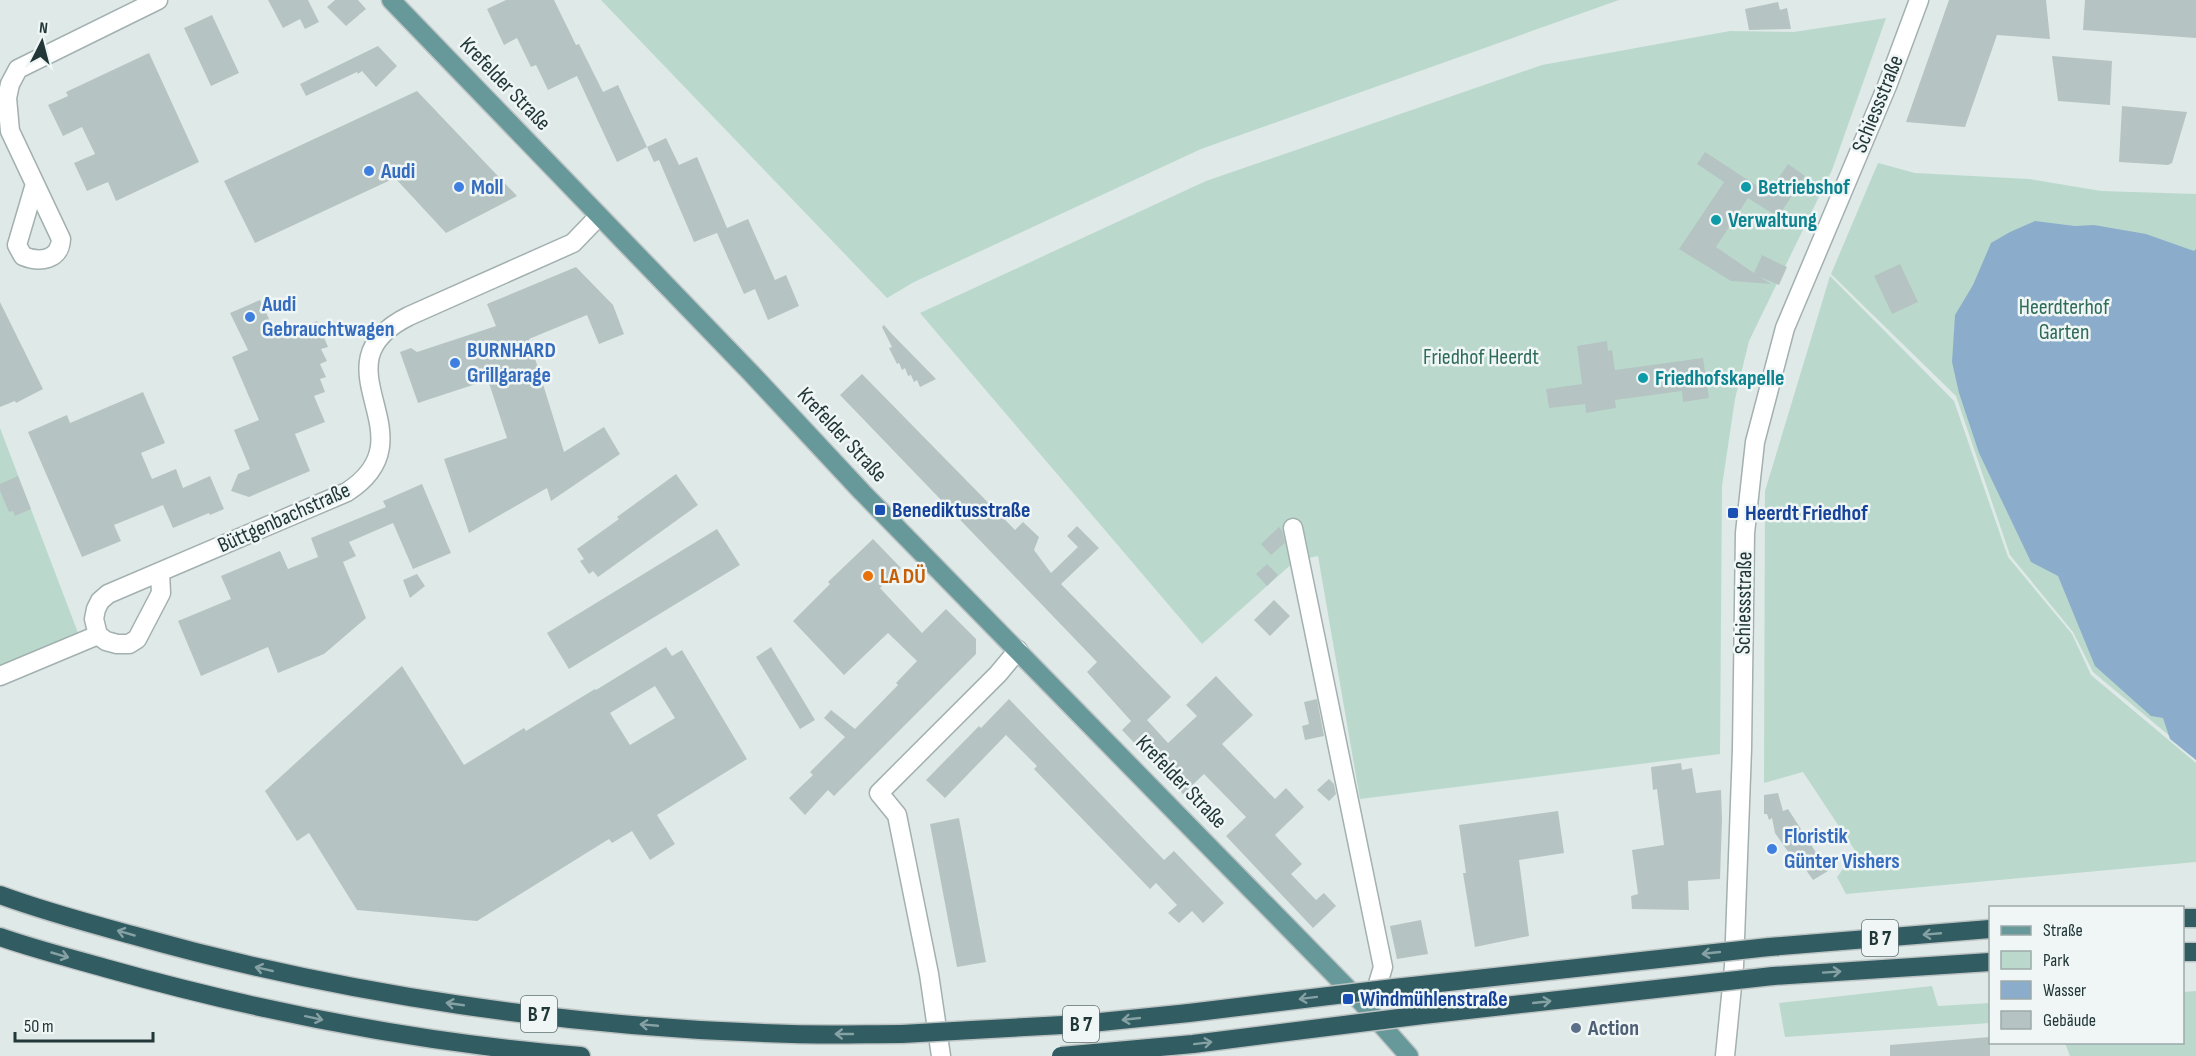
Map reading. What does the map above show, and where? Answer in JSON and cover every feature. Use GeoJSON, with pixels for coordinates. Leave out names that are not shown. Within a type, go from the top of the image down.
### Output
{"type":"FeatureCollection","features":[{"type":"Feature","properties":{"kind":"highway","name":"B 7"},"geometry":{"type":"LineString","coordinates":[[0,895],[33,907],[182,949],[354,987],[448,1003],[563,1017],[791,1034],[902,1034],[1081,1024],[1769,947],[1989,929]]}},
{"type":"Feature","properties":{"kind":"highway","name":"B 7"},"geometry":{"type":"LineString","coordinates":[[2,938],[155,982],[240,1003],[431,1039],[580,1056]]}},
{"type":"Feature","properties":{"kind":"highway","name":"B 7"},"geometry":{"type":"LineString","coordinates":[[1061,1056],[1193,1044],[1423,1015],[1773,976],[1989,962]]}},
{"type":"Feature","properties":{"kind":"main road","name":"Krefelder Straße"},"geometry":{"type":"LineString","coordinates":[[391,0],[862,492],[1363,1004],[1409,1056]]}},
{"type":"Feature","properties":{"kind":"street"},"geometry":{"type":"LineString","coordinates":[[35,184],[8,121],[8,91],[18,69],[158,0]]}},
{"type":"Feature","properties":{"kind":"street","name":"Schiessstraße"},"geometry":{"type":"LineString","coordinates":[[1725,1056],[1734,966],[1742,749],[1745,533],[1755,442],[1785,328],[1887,86],[1919,0]]}},
{"type":"Feature","properties":{"kind":"street","name":"Büttgenbachstraße"},"geometry":{"type":"LineString","coordinates":[[98,634],[94,619],[100,601],[108,594],[356,487],[371,470],[382,444],[381,427],[369,386],[367,364],[380,337],[390,327],[409,316],[573,243],[599,216]]}},
{"type":"Feature","properties":{"kind":"street"},"geometry":{"type":"LineString","coordinates":[[1293,528],[1383,967],[1377,987],[1363,1004]]}},
{"type":"Feature","properties":{"kind":"street"},"geometry":{"type":"LineString","coordinates":[[0,676],[98,634],[106,641],[123,645],[137,639],[161,593],[160,572]]}},
{"type":"Feature","properties":{"kind":"street"},"geometry":{"type":"LineString","coordinates":[[941,1056],[929,974],[897,815],[879,793],[998,674],[1018,650]]}},
{"type":"Feature","properties":{"kind":"green space"},"geometry":{"type":"Polygon","coordinates":[[[601,0],[1619,0],[1201,149],[914,282],[887,298],[601,0]]]}},
{"type":"Feature","properties":{"kind":"green space","name":"Friedhof Heerdt"},"geometry":{"type":"Polygon","coordinates":[[[1886,18],[1832,170],[1749,341],[1735,399],[1722,486],[1720,754],[1360,799],[1318,556],[1295,561],[1202,644],[920,313],[1206,181],[1542,65],[1730,31],[1794,32],[1886,18]]]}},
{"type":"Feature","properties":{"kind":"green space","name":"Heerdterhof Garten"},"geometry":{"type":"Polygon","coordinates":[[[1878,163],[1915,173],[2029,179],[2101,191],[2196,194],[2196,758],[2093,672],[2073,632],[2010,555],[1956,396],[1831,274],[1878,163]]]}},
{"type":"Feature","properties":{"kind":"green space"},"geometry":{"type":"Polygon","coordinates":[[[1830,276],[1954,401],[2008,557],[2072,634],[2091,675],[2196,763],[2196,862],[1846,894],[1837,877],[1856,852],[1803,772],[1764,783],[1765,491],[1830,276]]]}},
{"type":"Feature","properties":{"kind":"green space"},"geometry":{"type":"Polygon","coordinates":[[[0,428],[80,638],[0,676],[0,428]]]}},
{"type":"Feature","properties":{"kind":"green space"},"geometry":{"type":"Polygon","coordinates":[[[1932,986],[1938,1006],[1989,1003],[1989,1023],[1785,1037],[1779,1003],[1932,986]]]}},
{"type":"Feature","properties":{"kind":"green space"},"geometry":{"type":"Polygon","coordinates":[[[2196,991],[2196,1056],[2070,1056],[2065,1044],[2184,1044],[2184,992],[2196,991]]]}},
{"type":"Feature","properties":{"kind":"water","name":"Heerdterhof Garten"},"geometry":{"type":"Polygon","coordinates":[[[2035,221],[2075,226],[2094,225],[2146,234],[2194,251],[2196,249],[2196,760],[2170,739],[2163,718],[2151,716],[2095,666],[2058,576],[2031,562],[1979,453],[1959,393],[1952,362],[1955,315],[1973,285],[1991,243],[2035,221]]]}},
{"type":"Feature","properties":{"kind":"building"},"geometry":{"type":"Polygon","coordinates":[[[268,0],[308,0],[319,22],[305,29],[300,19],[283,28],[268,0]]]}},
{"type":"Feature","properties":{"kind":"building"},"geometry":{"type":"Polygon","coordinates":[[[335,0],[358,0],[366,9],[346,26],[327,7],[335,0]]]}},
{"type":"Feature","properties":{"kind":"building"},"geometry":{"type":"Polygon","coordinates":[[[506,0],[554,0],[603,92],[618,85],[647,147],[617,162],[577,76],[548,90],[536,65],[531,67],[517,38],[504,45],[487,9],[506,0]]]}},
{"type":"Feature","properties":{"kind":"building"},"geometry":{"type":"Polygon","coordinates":[[[1949,0],[2046,0],[2050,39],[1997,35],[1965,127],[1906,122],[1949,0]]]}},
{"type":"Feature","properties":{"kind":"building"},"geometry":{"type":"Polygon","coordinates":[[[2085,0],[2196,0],[2196,38],[2083,30],[2085,0]]]}},
{"type":"Feature","properties":{"kind":"building"},"geometry":{"type":"Polygon","coordinates":[[[1778,2],[1780,10],[1787,8],[1791,29],[1749,30],[1745,9],[1778,2]]]}},
{"type":"Feature","properties":{"kind":"building"},"geometry":{"type":"Polygon","coordinates":[[[212,15],[239,73],[211,86],[184,28],[212,15]]]}},
{"type":"Feature","properties":{"kind":"building"},"geometry":{"type":"Polygon","coordinates":[[[378,46],[397,66],[376,87],[362,71],[306,96],[300,84],[378,46]]]}},
{"type":"Feature","properties":{"kind":"building"},"geometry":{"type":"Polygon","coordinates":[[[149,53],[199,162],[116,201],[108,182],[87,191],[74,163],[95,154],[82,127],[63,136],[48,105],[68,96],[66,92],[149,53]]]}},
{"type":"Feature","properties":{"kind":"building"},"geometry":{"type":"Polygon","coordinates":[[[2052,56],[2112,61],[2110,105],[2058,101],[2052,56]]]}},
{"type":"Feature","properties":{"kind":"building","name":"Audi"},"geometry":{"type":"Polygon","coordinates":[[[417,91],[517,196],[446,233],[395,178],[255,243],[224,181],[417,91]]]}},
{"type":"Feature","properties":{"kind":"building"},"geometry":{"type":"Polygon","coordinates":[[[2122,106],[2187,112],[2172,163],[2168,165],[2119,162],[2122,106]]]}},
{"type":"Feature","properties":{"kind":"building"},"geometry":{"type":"Polygon","coordinates":[[[666,138],[679,165],[697,157],[727,228],[748,219],[775,280],[786,275],[799,306],[768,320],[755,289],[744,294],[717,233],[694,242],[659,160],[654,162],[647,147],[666,138]]]}},
{"type":"Feature","properties":{"kind":"building"},"geometry":{"type":"Polygon","coordinates":[[[1705,152],[1768,193],[1788,164],[1805,176],[1778,217],[1748,198],[1716,247],[1754,273],[1762,255],[1787,267],[1779,285],[1760,277],[1771,284],[1731,281],[1679,249],[1724,182],[1697,164],[1705,152]]]}},
{"type":"Feature","properties":{"kind":"building"},"geometry":{"type":"Polygon","coordinates":[[[1900,264],[1918,302],[1892,314],[1874,276],[1900,264]]]}},
{"type":"Feature","properties":{"kind":"building"},"geometry":{"type":"Polygon","coordinates":[[[576,267],[613,305],[624,334],[599,344],[587,315],[529,339],[564,452],[604,427],[620,454],[551,501],[547,488],[469,533],[444,459],[507,438],[488,380],[418,403],[400,352],[411,348],[417,352],[496,326],[487,304],[576,267]]]}},
{"type":"Feature","properties":{"kind":"building"},"geometry":{"type":"Polygon","coordinates":[[[260,300],[278,338],[317,321],[328,347],[321,349],[327,361],[320,364],[326,377],[320,379],[325,392],[314,396],[325,422],[295,434],[310,471],[249,497],[231,491],[238,474],[250,469],[234,430],[259,420],[232,357],[248,350],[230,313],[260,300]]]}},
{"type":"Feature","properties":{"kind":"building"},"geometry":{"type":"Polygon","coordinates":[[[0,302],[43,389],[16,403],[15,401],[0,407],[0,302]]]}},
{"type":"Feature","properties":{"kind":"building"},"geometry":{"type":"Polygon","coordinates":[[[884,325],[936,379],[920,387],[917,380],[914,382],[911,375],[908,376],[905,368],[902,370],[889,348],[892,347],[882,327],[884,325]]]}},
{"type":"Feature","properties":{"kind":"building","name":"Friedhofskapelle"},"geometry":{"type":"Polygon","coordinates":[[[1607,341],[1608,351],[1612,350],[1615,370],[1703,358],[1709,398],[1683,402],[1682,391],[1615,400],[1616,408],[1586,413],[1585,404],[1549,408],[1546,389],[1582,384],[1577,346],[1607,341]]]}},
{"type":"Feature","properties":{"kind":"building"},"geometry":{"type":"Polygon","coordinates":[[[862,374],[1015,530],[1023,522],[1039,537],[1034,550],[1051,573],[1078,547],[1067,536],[1077,526],[1099,548],[1061,584],[1171,697],[1147,720],[1168,743],[1197,716],[1186,705],[1216,676],[1253,715],[1222,744],[1275,799],[1286,788],[1304,807],[1275,835],[1302,864],[1291,874],[1316,900],[1324,893],[1336,906],[1313,928],[1226,836],[1246,817],[1204,774],[1183,794],[1122,730],[1131,721],[1087,672],[1097,662],[840,395],[862,374]]]}},
{"type":"Feature","properties":{"kind":"building"},"geometry":{"type":"Polygon","coordinates":[[[143,392],[165,443],[141,453],[152,479],[176,469],[183,488],[210,476],[224,509],[173,528],[163,505],[114,525],[121,541],[82,557],[28,432],[67,415],[70,423],[143,392]]]}},
{"type":"Feature","properties":{"kind":"building"},"geometry":{"type":"Polygon","coordinates":[[[676,474],[698,505],[598,577],[593,571],[589,574],[580,561],[584,559],[577,549],[676,474]]]}},
{"type":"Feature","properties":{"kind":"building"},"geometry":{"type":"Polygon","coordinates":[[[18,476],[31,509],[15,516],[13,511],[9,512],[0,491],[0,484],[18,476]]]}},
{"type":"Feature","properties":{"kind":"building"},"geometry":{"type":"Polygon","coordinates":[[[422,484],[451,553],[413,569],[393,523],[349,542],[356,556],[343,562],[366,618],[324,654],[278,673],[268,647],[201,676],[178,621],[231,599],[221,576],[280,551],[288,569],[318,557],[311,538],[386,507],[383,501],[422,484]]]}},
{"type":"Feature","properties":{"kind":"building"},"geometry":{"type":"Polygon","coordinates":[[[1279,527],[1285,543],[1271,555],[1261,544],[1279,527]]]}},
{"type":"Feature","properties":{"kind":"building"},"geometry":{"type":"Polygon","coordinates":[[[717,529],[740,565],[569,669],[547,633],[717,529]]]}},
{"type":"Feature","properties":{"kind":"building"},"geometry":{"type":"Polygon","coordinates":[[[873,539],[901,568],[880,588],[922,633],[946,609],[976,639],[976,654],[834,796],[828,790],[805,815],[789,798],[813,775],[810,772],[845,737],[824,718],[831,710],[855,729],[898,685],[896,683],[917,661],[888,633],[844,675],[793,621],[830,584],[828,582],[873,539]]]}},
{"type":"Feature","properties":{"kind":"building"},"geometry":{"type":"Polygon","coordinates":[[[1267,564],[1278,575],[1267,586],[1256,574],[1267,564]]]}},
{"type":"Feature","properties":{"kind":"building"},"geometry":{"type":"Polygon","coordinates":[[[417,574],[425,586],[410,598],[403,580],[417,574]]]}},
{"type":"Feature","properties":{"kind":"building"},"geometry":{"type":"Polygon","coordinates":[[[1274,600],[1290,616],[1270,636],[1254,620],[1274,600]]]}},
{"type":"Feature","properties":{"kind":"building"},"geometry":{"type":"Polygon","coordinates":[[[666,647],[672,656],[682,650],[747,759],[657,815],[675,844],[650,860],[632,831],[612,843],[609,839],[477,921],[357,910],[309,833],[297,841],[265,791],[402,666],[464,765],[524,728],[526,731],[666,647]],[[655,686],[610,713],[630,745],[675,718],[655,686]]]}},
{"type":"Feature","properties":{"kind":"building"},"geometry":{"type":"Polygon","coordinates":[[[771,647],[815,720],[800,729],[756,657],[771,647]]]}},
{"type":"Feature","properties":{"kind":"building"},"geometry":{"type":"Polygon","coordinates":[[[1009,699],[1164,860],[1174,851],[1224,903],[1203,923],[1192,911],[1179,923],[1168,913],[1177,905],[1156,883],[1150,889],[1034,769],[1037,766],[1006,735],[945,798],[926,780],[1009,699]]]}},
{"type":"Feature","properties":{"kind":"building"},"geometry":{"type":"Polygon","coordinates":[[[1317,699],[1324,736],[1305,740],[1302,726],[1309,724],[1304,702],[1317,699]]]}},
{"type":"Feature","properties":{"kind":"building"},"geometry":{"type":"Polygon","coordinates":[[[1681,763],[1682,770],[1692,768],[1696,793],[1721,790],[1720,879],[1688,881],[1689,910],[1632,909],[1631,896],[1638,894],[1632,850],[1664,845],[1657,789],[1653,790],[1651,767],[1681,763]]]}},
{"type":"Feature","properties":{"kind":"building"},"geometry":{"type":"Polygon","coordinates":[[[1329,779],[1334,784],[1336,794],[1329,801],[1317,790],[1329,779]]]}},
{"type":"Feature","properties":{"kind":"building"},"geometry":{"type":"Polygon","coordinates":[[[1778,793],[1783,811],[1788,809],[1828,871],[1813,880],[1799,860],[1796,863],[1775,833],[1772,818],[1769,820],[1767,814],[1764,814],[1764,795],[1778,793]]]}},
{"type":"Feature","properties":{"kind":"building"},"geometry":{"type":"Polygon","coordinates":[[[1558,811],[1564,853],[1519,860],[1529,936],[1475,947],[1463,873],[1466,873],[1459,825],[1558,811]]]}},
{"type":"Feature","properties":{"kind":"building"},"geometry":{"type":"Polygon","coordinates":[[[959,818],[986,962],[957,967],[930,824],[959,818]]]}},
{"type":"Feature","properties":{"kind":"building"},"geometry":{"type":"Polygon","coordinates":[[[1421,920],[1428,954],[1397,959],[1390,926],[1421,920]]]}},
{"type":"Feature","properties":{"kind":"building"},"geometry":{"type":"Polygon","coordinates":[[[1989,1037],[1990,1056],[1890,1056],[1890,1045],[1989,1037]]]}},
{"type":"Feature","properties":{"kind":"place","name":"Audi"},"geometry":{"type":"Point","coordinates":[369,171]}},
{"type":"Feature","properties":{"kind":"place","name":"Moll"},"geometry":{"type":"Point","coordinates":[459,187]}},
{"type":"Feature","properties":{"kind":"place","name":"Betriebshof"},"geometry":{"type":"Point","coordinates":[1746,187]}},
{"type":"Feature","properties":{"kind":"place","name":"Verwaltung"},"geometry":{"type":"Point","coordinates":[1716,220]}},
{"type":"Feature","properties":{"kind":"place","name":"Audi Gebrauchtwagen"},"geometry":{"type":"Point","coordinates":[250,317]}},
{"type":"Feature","properties":{"kind":"place","name":"BURNHARD Grillgarage"},"geometry":{"type":"Point","coordinates":[455,363]}},
{"type":"Feature","properties":{"kind":"place","name":"Friedhofskapelle"},"geometry":{"type":"Point","coordinates":[1643,378]}},
{"type":"Feature","properties":{"kind":"place","name":"Benediktusstraße"},"geometry":{"type":"Point","coordinates":[880,510]}},
{"type":"Feature","properties":{"kind":"place","name":"Heerdt Friedhof"},"geometry":{"type":"Point","coordinates":[1733,513]}},
{"type":"Feature","properties":{"kind":"place","name":"LA DÜ"},"geometry":{"type":"Point","coordinates":[868,576]}},
{"type":"Feature","properties":{"kind":"place","name":"Floristik Günter Vishers"},"geometry":{"type":"Point","coordinates":[1772,849]}},
{"type":"Feature","properties":{"kind":"place","name":"Windmühlenstraße"},"geometry":{"type":"Point","coordinates":[1348,999]}},
{"type":"Feature","properties":{"kind":"place","name":"Action"},"geometry":{"type":"Point","coordinates":[1576,1028]}}]}
